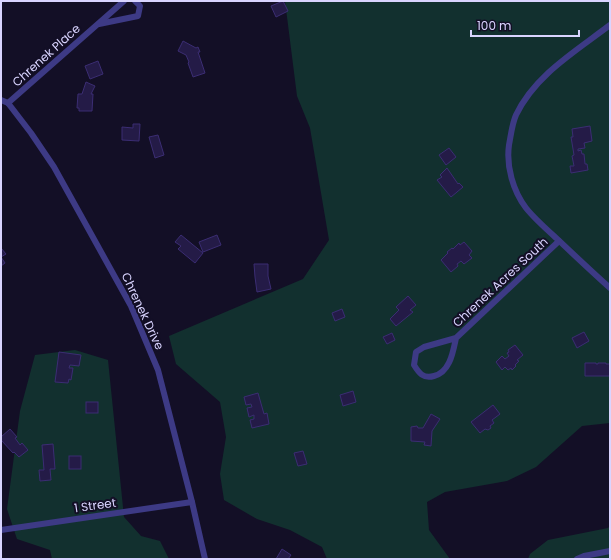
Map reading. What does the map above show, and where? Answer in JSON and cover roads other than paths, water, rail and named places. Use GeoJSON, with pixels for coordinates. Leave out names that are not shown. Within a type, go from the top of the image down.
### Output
{"type":"FeatureCollection","features":[{"type":"Feature","properties":{"kind":"street","name":"Chrenek Place"},"geometry":{"type":"LineString","coordinates":[[8,104],[124,1]]}},
{"type":"Feature","properties":{"kind":"street","name":"Chrenek Place"},"geometry":{"type":"LineString","coordinates":[[98,24],[138,16],[140,6],[135,1]]}},
{"type":"Feature","properties":{"kind":"street","name":"Chrenek Acres South"},"geometry":{"type":"LineString","coordinates":[[610,26],[551,70],[536,84],[523,102],[515,117],[508,154],[509,167],[514,188],[526,208],[610,288]]}},
{"type":"Feature","properties":{"kind":"street","name":"Chrenek Drive"},"geometry":{"type":"LineString","coordinates":[[1,100],[8,104],[31,133],[54,167],[131,306],[158,370],[205,559]]}},
{"type":"Feature","properties":{"kind":"street","name":"Chrenek Acres South"},"geometry":{"type":"LineString","coordinates":[[456,338],[450,359],[444,370],[438,375],[429,378],[421,375],[414,365],[416,352],[424,346],[456,338],[559,241]]}},
{"type":"Feature","properties":{"kind":"street","name":"1 Street"},"geometry":{"type":"LineString","coordinates":[[1,530],[192,502]]}},
{"type":"Feature","properties":{"kind":"street"},"geometry":{"type":"LineString","coordinates":[[577,559],[584,556],[610,551]]}}]}
